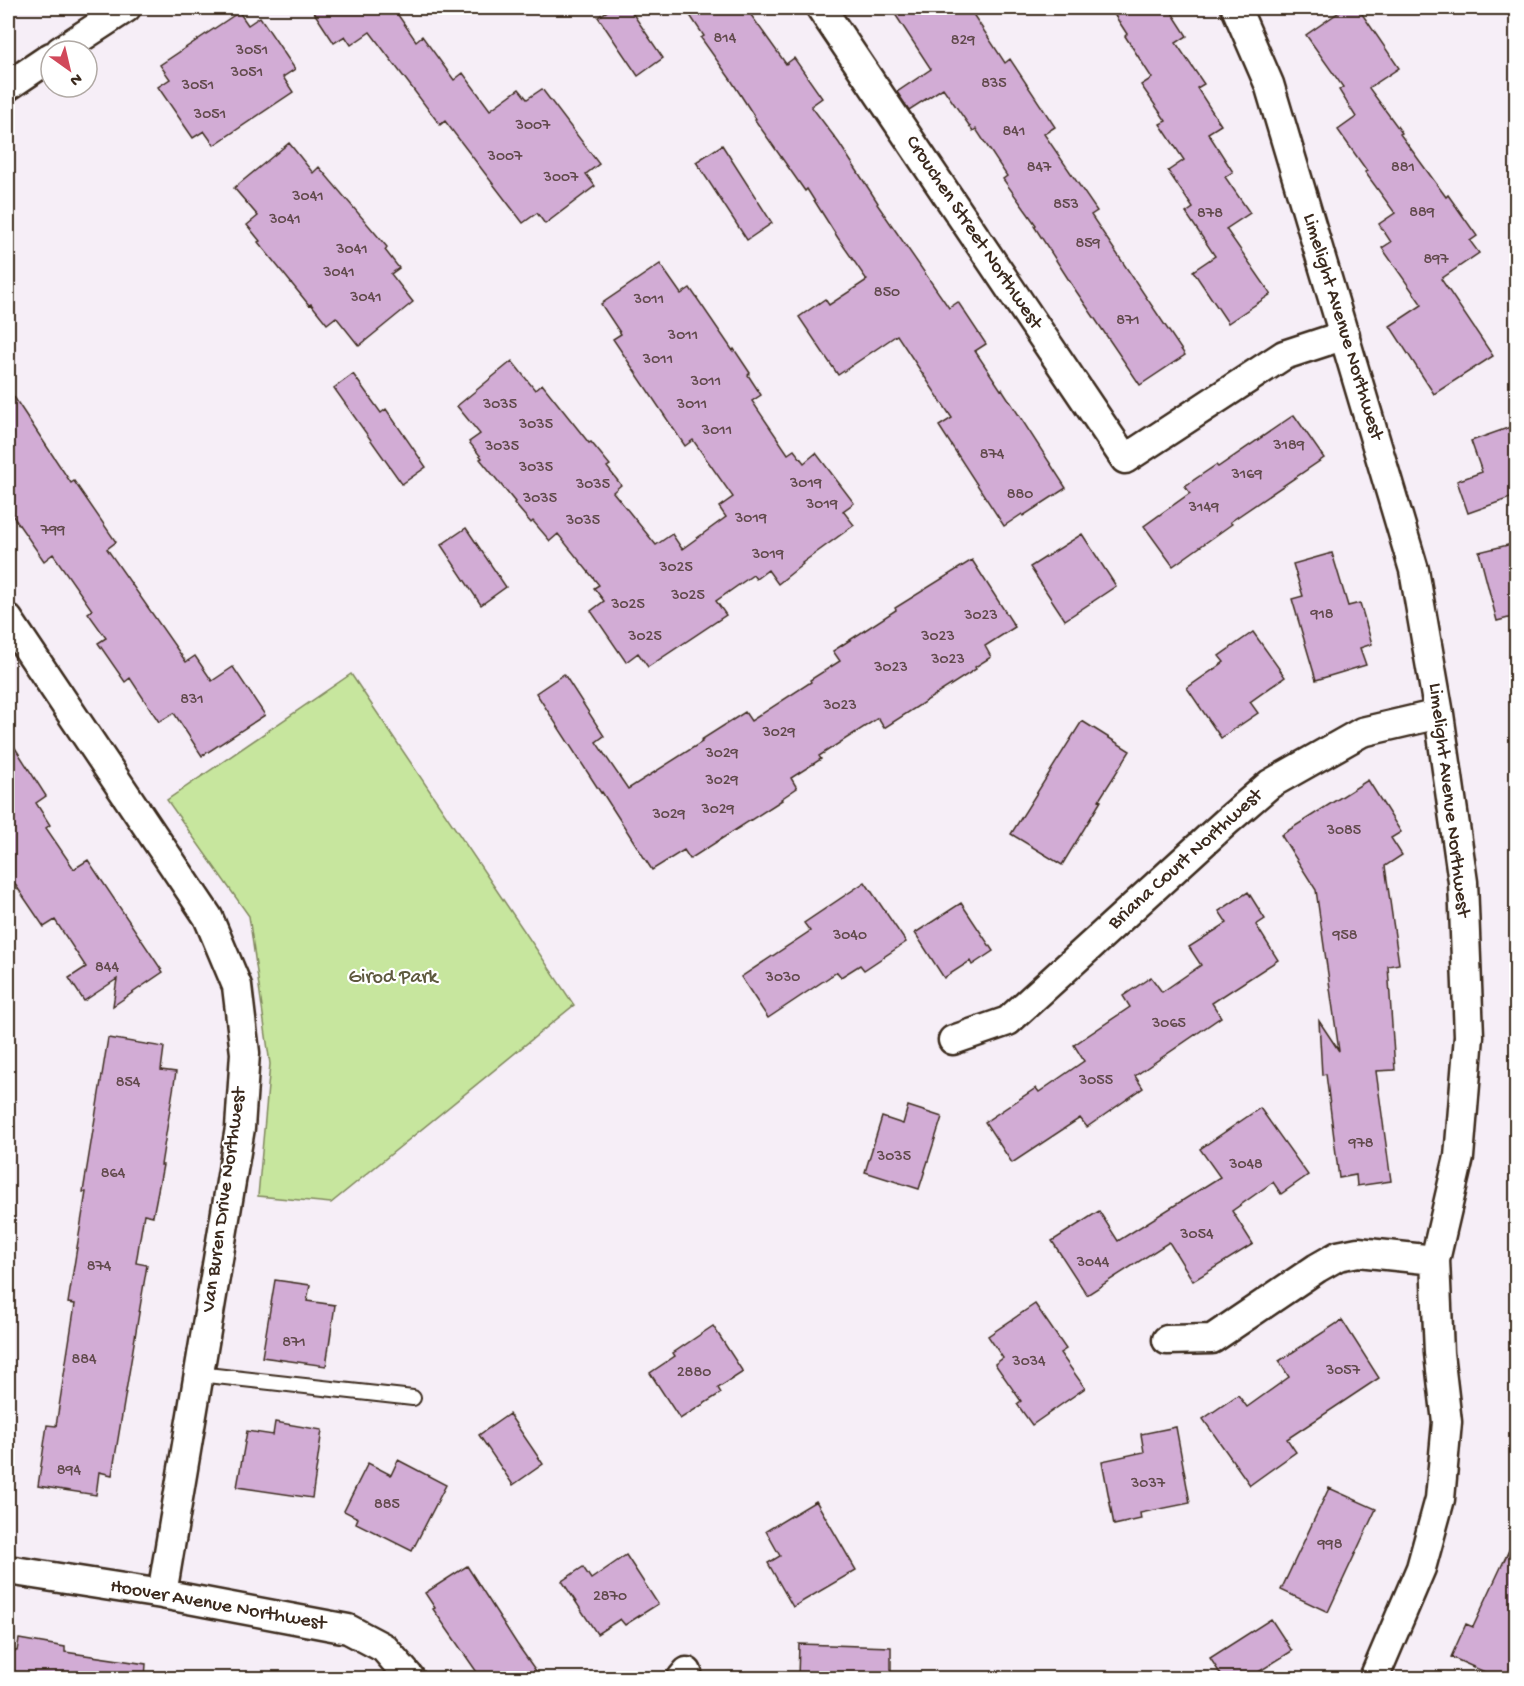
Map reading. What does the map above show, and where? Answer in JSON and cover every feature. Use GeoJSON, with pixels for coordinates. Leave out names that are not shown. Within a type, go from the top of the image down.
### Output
{"type":"FeatureCollection","features":[{"type":"Feature","properties":{"kind":"street"},"geometry":{"type":"LineString","coordinates":[[78,39],[126,8]]}},
{"type":"Feature","properties":{"kind":"street","name":"Crouchen Street Northwest"},"geometry":{"type":"LineString","coordinates":[[821,8],[1125,459],[1284,356],[1345,335]]}},
{"type":"Feature","properties":{"kind":"street","name":"Limelight Avenue Northwest"},"geometry":{"type":"LineString","coordinates":[[1236,8],[1269,84],[1414,570],[1439,714],[1463,882],[1469,1036],[1459,1157],[1435,1260],[1439,1353],[1447,1422],[1440,1499],[1420,1568],[1374,1678]]}},
{"type":"Feature","properties":{"kind":"street"},"geometry":{"type":"LineString","coordinates":[[8,86],[39,65]]}},
{"type":"Feature","properties":{"kind":"street","name":"Van Buren Drive Northwest"},"geometry":{"type":"LineString","coordinates":[[8,619],[208,916],[237,986],[245,1053],[240,1128],[162,1594]]}},
{"type":"Feature","properties":{"kind":"street","name":"Briana Court Northwest"},"geometry":{"type":"LineString","coordinates":[[953,1040],[1008,1021],[1270,784],[1362,732],[1439,714]]}},
{"type":"Feature","properties":{"kind":"street"},"geometry":{"type":"LineString","coordinates":[[1167,1340],[1212,1339],[1338,1256],[1358,1252],[1435,1260]]}},
{"type":"Feature","properties":{"kind":"street","name":"Hoover Avenue Northwest"},"geometry":{"type":"LineString","coordinates":[[8,1570],[162,1594],[348,1629],[384,1648],[410,1678]]}},
{"type":"Feature","properties":{"kind":"lane"},"geometry":{"type":"LineString","coordinates":[[198,1374],[413,1398]]}},
{"type":"Feature","properties":{"kind":"green space","name":"Girod Park"},"geometry":{"type":"Polygon","coordinates":[[[351,674],[574,1005],[331,1203],[258,1196],[270,1064],[249,916],[167,800],[351,674]]]}},
{"type":"Feature","properties":{"kind":"building"},"geometry":{"type":"Polygon","coordinates":[[[311,8],[409,8],[398,15],[416,41],[422,36],[454,80],[463,73],[490,110],[519,89],[527,99],[542,89],[599,164],[586,174],[595,186],[545,224],[537,213],[523,223],[445,121],[440,125],[370,32],[351,45],[345,36],[334,43],[311,8]]]}},
{"type":"Feature","properties":{"kind":"building"},"geometry":{"type":"Polygon","coordinates":[[[612,8],[629,8],[663,58],[638,76],[598,17],[612,8]]]}},
{"type":"Feature","properties":{"kind":"building"},"geometry":{"type":"Polygon","coordinates":[[[685,8],[746,8],[786,64],[794,58],[822,98],[811,106],[839,143],[877,204],[949,308],[958,302],[986,344],[975,351],[1066,488],[1004,526],[939,426],[952,418],[897,335],[838,375],[799,317],[825,299],[829,305],[867,280],[807,189],[805,191],[755,120],[731,80],[701,38],[704,36],[685,8]]]}},
{"type":"Feature","properties":{"kind":"building"},"geometry":{"type":"Polygon","coordinates":[[[891,8],[969,8],[1005,63],[1010,59],[1055,127],[1044,134],[1097,211],[1091,215],[1185,355],[1140,385],[1074,288],[1034,226],[1036,225],[1003,179],[1007,176],[976,129],[973,131],[943,88],[909,110],[897,92],[931,69],[891,8]]]}},
{"type":"Feature","properties":{"kind":"building"},"geometry":{"type":"Polygon","coordinates":[[[1110,8],[1169,8],[1187,36],[1176,43],[1204,84],[1197,88],[1221,125],[1208,133],[1233,172],[1225,177],[1250,213],[1226,229],[1271,294],[1228,323],[1193,271],[1215,256],[1186,213],[1193,208],[1168,171],[1184,160],[1160,124],[1166,121],[1141,85],[1152,78],[1110,8]]]}},
{"type":"Feature","properties":{"kind":"building"},"geometry":{"type":"Polygon","coordinates":[[[1345,8],[1358,8],[1399,68],[1369,88],[1402,133],[1400,134],[1477,236],[1470,241],[1479,253],[1441,279],[1493,356],[1434,394],[1390,326],[1422,305],[1382,248],[1391,242],[1379,224],[1395,213],[1338,130],[1356,117],[1339,90],[1343,87],[1306,35],[1345,8]]]}},
{"type":"Feature","properties":{"kind":"building"},"geometry":{"type":"Polygon","coordinates":[[[239,12],[248,25],[260,17],[295,69],[283,77],[293,92],[214,145],[204,131],[193,138],[158,87],[170,79],[160,65],[239,12]]]}},
{"type":"Feature","properties":{"kind":"building"},"geometry":{"type":"Polygon","coordinates":[[[289,143],[313,173],[319,167],[387,247],[385,250],[399,268],[391,274],[413,302],[359,346],[336,317],[327,324],[258,242],[260,241],[247,225],[258,216],[234,188],[289,143]]]}},
{"type":"Feature","properties":{"kind":"building"},"geometry":{"type":"Polygon","coordinates":[[[722,145],[772,223],[747,240],[696,162],[722,145]]]}},
{"type":"Feature","properties":{"kind":"building"},"geometry":{"type":"Polygon","coordinates":[[[660,264],[681,294],[690,288],[733,351],[734,349],[761,395],[752,401],[788,454],[794,450],[804,463],[816,453],[854,503],[843,511],[854,525],[802,563],[778,584],[768,570],[756,579],[753,575],[716,601],[726,615],[648,667],[638,653],[626,662],[591,611],[604,601],[594,588],[599,585],[558,534],[550,541],[514,503],[469,442],[480,434],[457,406],[512,361],[535,390],[542,384],[589,443],[591,442],[610,465],[607,467],[621,485],[613,492],[656,545],[672,534],[682,549],[726,517],[719,507],[733,497],[693,440],[685,446],[613,339],[621,334],[601,304],[660,264]]]}},
{"type":"Feature","properties":{"kind":"building"},"geometry":{"type":"Polygon","coordinates":[[[353,374],[381,413],[386,409],[426,467],[402,484],[334,388],[353,374]]]}},
{"type":"Feature","properties":{"kind":"building"},"geometry":{"type":"Polygon","coordinates":[[[8,388],[71,483],[74,481],[116,542],[107,549],[186,662],[195,656],[212,681],[233,667],[265,715],[202,756],[174,713],[159,722],[130,678],[125,682],[98,643],[106,638],[88,613],[92,610],[53,554],[44,561],[8,509],[8,388]]]}},
{"type":"Feature","properties":{"kind":"building"},"geometry":{"type":"Polygon","coordinates":[[[1294,415],[1324,458],[1230,522],[1232,524],[1173,566],[1144,526],[1190,493],[1185,486],[1216,465],[1218,467],[1294,415]]]}},
{"type":"Feature","properties":{"kind":"building"},"geometry":{"type":"Polygon","coordinates":[[[1516,425],[1516,496],[1468,513],[1457,481],[1482,472],[1471,441],[1516,425]]]}},
{"type":"Feature","properties":{"kind":"building"},"geometry":{"type":"Polygon","coordinates":[[[466,528],[506,587],[481,605],[441,545],[466,528]]]}},
{"type":"Feature","properties":{"kind":"building"},"geometry":{"type":"Polygon","coordinates":[[[1082,534],[1116,586],[1065,620],[1030,567],[1082,534]]]}},
{"type":"Feature","properties":{"kind":"building"},"geometry":{"type":"Polygon","coordinates":[[[1516,543],[1516,616],[1497,621],[1479,552],[1516,543]]]}},
{"type":"Feature","properties":{"kind":"building"},"geometry":{"type":"Polygon","coordinates":[[[1332,553],[1348,606],[1360,603],[1372,644],[1360,648],[1366,665],[1316,680],[1292,599],[1303,596],[1293,564],[1332,553]]]}},
{"type":"Feature","properties":{"kind":"building"},"geometry":{"type":"Polygon","coordinates":[[[972,560],[1015,627],[985,646],[991,657],[884,728],[878,718],[819,756],[821,759],[791,778],[797,788],[782,800],[690,859],[684,850],[652,870],[536,693],[564,674],[604,736],[596,742],[628,789],[745,712],[751,721],[811,682],[810,680],[840,661],[833,651],[896,610],[895,608],[972,560]]]}},
{"type":"Feature","properties":{"kind":"building"},"geometry":{"type":"Polygon","coordinates":[[[1253,632],[1285,677],[1250,702],[1258,713],[1221,738],[1187,688],[1224,662],[1219,656],[1253,632]]]}},
{"type":"Feature","properties":{"kind":"building"},"geometry":{"type":"Polygon","coordinates":[[[1082,721],[1130,751],[1062,865],[1011,834],[1082,721]]]}},
{"type":"Feature","properties":{"kind":"building"},"geometry":{"type":"Polygon","coordinates":[[[8,737],[46,796],[36,803],[50,825],[46,828],[74,869],[88,860],[163,972],[113,1006],[117,979],[84,1001],[69,978],[86,967],[55,920],[44,927],[8,874],[8,737]]]}},
{"type":"Feature","properties":{"kind":"building"},"geometry":{"type":"Polygon","coordinates":[[[1368,780],[1401,832],[1391,838],[1402,855],[1385,866],[1399,964],[1388,966],[1395,1070],[1376,1071],[1391,1181],[1357,1186],[1356,1175],[1339,1178],[1326,1074],[1322,1075],[1319,1021],[1339,1051],[1316,890],[1281,835],[1368,780]]]}},
{"type":"Feature","properties":{"kind":"building"},"geometry":{"type":"Polygon","coordinates":[[[865,882],[906,942],[864,970],[860,965],[841,977],[837,972],[768,1018],[741,977],[810,931],[804,923],[865,882]]]}},
{"type":"Feature","properties":{"kind":"building"},"geometry":{"type":"Polygon","coordinates":[[[1248,892],[1265,919],[1256,925],[1278,960],[1212,1003],[1221,1017],[1135,1076],[1143,1088],[1087,1127],[1080,1118],[1012,1163],[985,1122],[1036,1088],[1039,1092],[1084,1061],[1074,1045],[1130,1007],[1123,996],[1151,977],[1162,992],[1201,965],[1189,947],[1227,923],[1219,911],[1248,892]]]}},
{"type":"Feature","properties":{"kind":"building"},"geometry":{"type":"Polygon","coordinates":[[[961,903],[993,951],[972,965],[970,961],[944,978],[915,933],[961,903]]]}},
{"type":"Feature","properties":{"kind":"building"},"geometry":{"type":"Polygon","coordinates":[[[108,1038],[164,1047],[161,1070],[176,1072],[161,1165],[163,1165],[153,1216],[144,1214],[136,1263],[147,1265],[112,1475],[99,1472],[96,1495],[38,1486],[47,1425],[56,1426],[75,1304],[68,1303],[108,1038]]]}},
{"type":"Feature","properties":{"kind":"building"},"geometry":{"type":"Polygon","coordinates":[[[908,1106],[942,1117],[919,1189],[865,1172],[882,1117],[903,1124],[908,1106]]]}},
{"type":"Feature","properties":{"kind":"building"},"geometry":{"type":"Polygon","coordinates":[[[1260,1108],[1308,1175],[1281,1194],[1273,1182],[1232,1211],[1253,1244],[1193,1281],[1169,1242],[1087,1295],[1052,1241],[1099,1211],[1118,1241],[1220,1177],[1200,1149],[1260,1108]]]}},
{"type":"Feature","properties":{"kind":"building"},"geometry":{"type":"Polygon","coordinates":[[[275,1280],[310,1285],[307,1301],[335,1305],[326,1366],[262,1357],[275,1280]]]}},
{"type":"Feature","properties":{"kind":"building"},"geometry":{"type":"Polygon","coordinates":[[[1035,1304],[1066,1349],[1060,1353],[1085,1388],[1032,1425],[1017,1404],[1021,1401],[995,1364],[1003,1358],[988,1336],[1035,1304]]]}},
{"type":"Feature","properties":{"kind":"building"},"geometry":{"type":"Polygon","coordinates":[[[1342,1320],[1379,1378],[1287,1439],[1296,1452],[1250,1485],[1203,1419],[1238,1395],[1247,1407],[1289,1377],[1279,1361],[1342,1320]]]}},
{"type":"Feature","properties":{"kind":"building"},"geometry":{"type":"Polygon","coordinates":[[[713,1326],[743,1372],[718,1388],[721,1393],[680,1419],[650,1373],[675,1356],[673,1353],[713,1326]]]}},
{"type":"Feature","properties":{"kind":"building"},"geometry":{"type":"Polygon","coordinates":[[[509,1414],[543,1464],[513,1485],[479,1435],[509,1414]]]}},
{"type":"Feature","properties":{"kind":"building"},"geometry":{"type":"Polygon","coordinates":[[[275,1422],[322,1430],[312,1498],[237,1487],[247,1431],[273,1435],[275,1422]]]}},
{"type":"Feature","properties":{"kind":"building"},"geometry":{"type":"Polygon","coordinates":[[[1176,1427],[1190,1503],[1140,1513],[1141,1519],[1114,1525],[1102,1461],[1144,1452],[1141,1434],[1176,1427]]]}},
{"type":"Feature","properties":{"kind":"building"},"geometry":{"type":"Polygon","coordinates":[[[398,1460],[446,1485],[412,1551],[356,1523],[358,1518],[344,1511],[368,1463],[391,1475],[398,1460]]]}},
{"type":"Feature","properties":{"kind":"building"},"geometry":{"type":"Polygon","coordinates":[[[1329,1488],[1376,1509],[1328,1612],[1281,1590],[1329,1488]]]}},
{"type":"Feature","properties":{"kind":"building"},"geometry":{"type":"Polygon","coordinates":[[[816,1501],[856,1570],[793,1607],[768,1563],[780,1556],[766,1531],[816,1501]]]}},
{"type":"Feature","properties":{"kind":"building"},"geometry":{"type":"Polygon","coordinates":[[[1516,1535],[1516,1678],[1498,1678],[1451,1657],[1466,1624],[1473,1627],[1516,1535]]]}},
{"type":"Feature","properties":{"kind":"building"},"geometry":{"type":"Polygon","coordinates":[[[626,1555],[658,1604],[625,1625],[620,1619],[597,1634],[562,1581],[583,1567],[591,1579],[626,1555]]]}},
{"type":"Feature","properties":{"kind":"building"},"geometry":{"type":"Polygon","coordinates":[[[467,1566],[541,1678],[481,1678],[433,1609],[435,1608],[425,1593],[467,1566]]]}},
{"type":"Feature","properties":{"kind":"building"},"geometry":{"type":"Polygon","coordinates":[[[1271,1619],[1292,1651],[1249,1678],[1223,1678],[1210,1658],[1271,1619]]]}},
{"type":"Feature","properties":{"kind":"building"},"geometry":{"type":"Polygon","coordinates":[[[19,1639],[65,1647],[65,1652],[146,1664],[145,1678],[8,1678],[8,1650],[17,1651],[19,1639]]]}},
{"type":"Feature","properties":{"kind":"building"},"geometry":{"type":"Polygon","coordinates":[[[799,1644],[891,1647],[891,1678],[798,1678],[799,1644]]]}}]}
